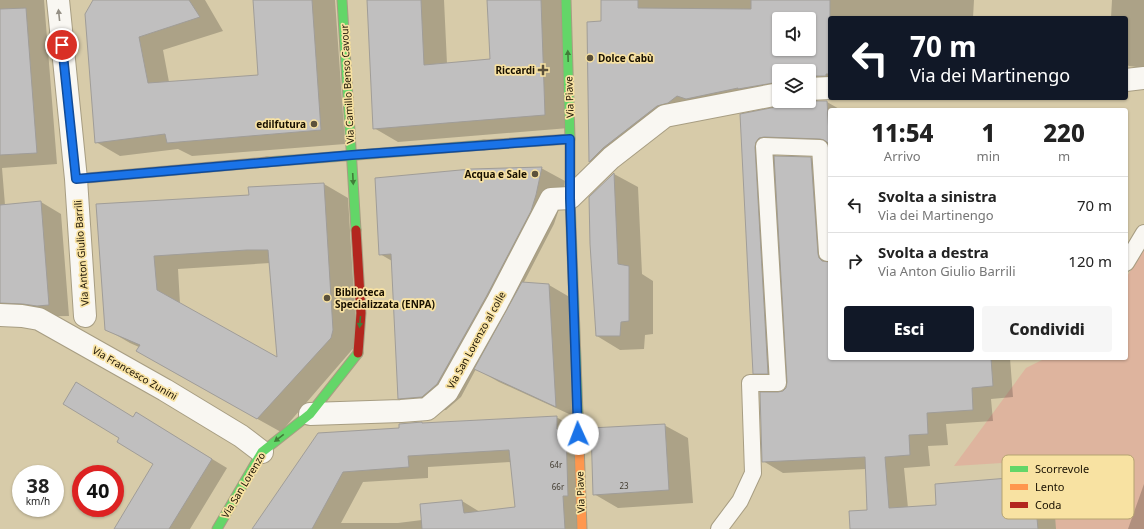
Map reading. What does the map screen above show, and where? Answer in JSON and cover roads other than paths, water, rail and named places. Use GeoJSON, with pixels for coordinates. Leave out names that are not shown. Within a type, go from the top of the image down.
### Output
{"type":"FeatureCollection","features":[{"type":"Feature","properties":{"kind":"street","name":"Via Anton Giulio Barrili"},"geometry":{"type":"LineString","coordinates":[[58,0],[76,179],[85,316]]}},
{"type":"Feature","properties":{"kind":"street","name":"Via Camillo Benso Cavour"},"geometry":{"type":"LineString","coordinates":[[310,414],[358,354],[361,313],[342,0]]}},
{"type":"Feature","properties":{"kind":"street","name":"Via Piave"},"geometry":{"type":"LineString","coordinates":[[566,0],[570,198],[582,529]]}},
{"type":"Feature","properties":{"kind":"street"},"geometry":{"type":"LineString","coordinates":[[1128,80],[1144,78]]}},
{"type":"Feature","properties":{"kind":"street"},"geometry":{"type":"LineString","coordinates":[[816,89],[828,88]]}},
{"type":"Feature","properties":{"kind":"street"},"geometry":{"type":"LineString","coordinates":[[570,198],[611,158],[666,116],[772,95]]}},
{"type":"Feature","properties":{"kind":"street"},"geometry":{"type":"LineString","coordinates":[[76,179],[352,155],[570,139]]}},
{"type":"Feature","properties":{"kind":"street","name":"Via San Lorenzo al colle"},"geometry":{"type":"LineString","coordinates":[[310,414],[427,409],[447,392],[497,303],[551,199],[570,198]]}},
{"type":"Feature","properties":{"kind":"street","name":"Via Francesco Zunini"},"geometry":{"type":"LineString","coordinates":[[0,315],[22,316],[39,319],[165,390],[241,436],[262,452]]}},
{"type":"Feature","properties":{"kind":"street","name":"Via San Lorenzo"},"geometry":{"type":"LineString","coordinates":[[217,529],[262,452],[310,414]]}},
{"type":"Feature","properties":{"kind":"lane"},"geometry":{"type":"LineString","coordinates":[[719,529],[740,501],[753,473],[750,383],[778,382],[764,146],[820,148],[828,253]]}},
{"type":"Feature","properties":{"kind":"lane"},"geometry":{"type":"LineString","coordinates":[[1128,260],[1144,233]]}},
{"type":"Feature","properties":{"kind":"place","name":"Dolce Cabù"},"geometry":{"type":"Point","coordinates":[590,58]}},
{"type":"Feature","properties":{"kind":"place","name":"Riccardi"},"geometry":{"type":"Point","coordinates":[543,70]}},
{"type":"Feature","properties":{"kind":"place","name":"edilfutura"},"geometry":{"type":"Point","coordinates":[314,124]}},
{"type":"Feature","properties":{"kind":"place","name":"Acqua e Sale"},"geometry":{"type":"Point","coordinates":[535,174]}},
{"type":"Feature","properties":{"kind":"place","name":"Biblioteca Specializzata (ENPA)"},"geometry":{"type":"Point","coordinates":[327,298]}}]}
